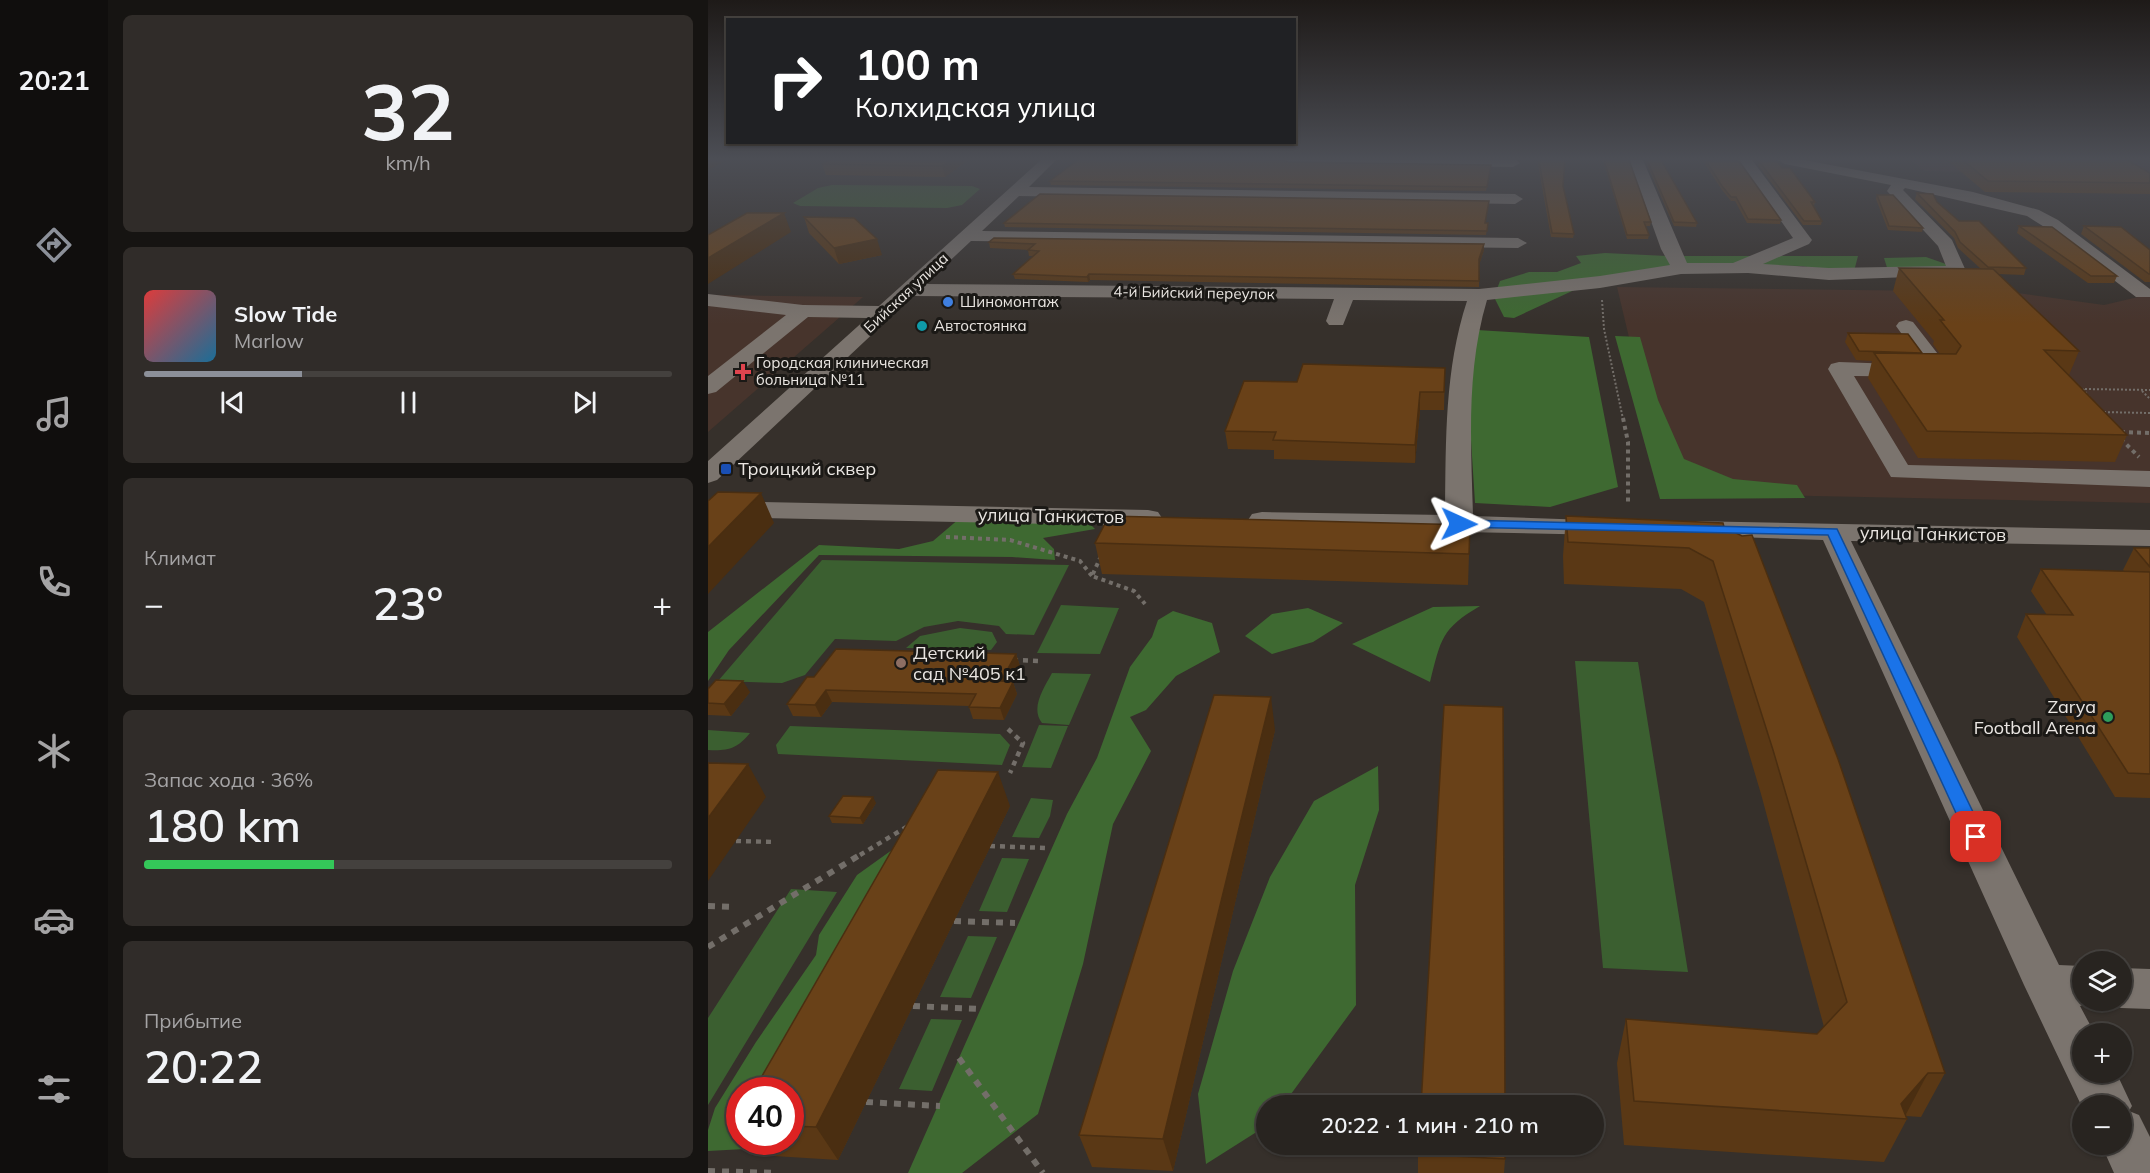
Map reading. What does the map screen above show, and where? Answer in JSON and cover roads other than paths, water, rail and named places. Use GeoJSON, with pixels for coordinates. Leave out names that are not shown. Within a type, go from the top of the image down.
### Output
{"type":"FeatureCollection","features":[{"type":"Feature","properties":{"kind":"street","name":"Бийская улица"},"geometry":{"type":"LineString","coordinates":[[708,475],[990,215]]}},
{"type":"Feature","properties":{"kind":"street"},"geometry":{"type":"LineString","coordinates":[[1516,215],[1517,232],[1533,288]]}},
{"type":"Feature","properties":{"kind":"street"},"geometry":{"type":"LineString","coordinates":[[1657,215],[1670,249],[1682,269]]}},
{"type":"Feature","properties":{"kind":"street"},"geometry":{"type":"LineString","coordinates":[[1729,268],[1761,260],[1779,249],[1803,240],[1785,215]]}},
{"type":"Feature","properties":{"kind":"street"},"geometry":{"type":"LineString","coordinates":[[1729,268],[1829,274],[1957,271],[1946,244],[1918,215]]}},
{"type":"Feature","properties":{"kind":"street"},"geometry":{"type":"LineString","coordinates":[[2036,215],[2052,224],[2143,293]]}},
{"type":"Feature","properties":{"kind":"street"},"geometry":{"type":"LineString","coordinates":[[968,236],[1517,232]]}},
{"type":"Feature","properties":{"kind":"street","name":"4-й Бийский переулок"},"geometry":{"type":"LineString","coordinates":[[910,290],[1479,295],[1600,282],[1682,269],[1729,268]]}},
{"type":"Feature","properties":{"kind":"street"},"geometry":{"type":"LineString","coordinates":[[1335,321],[1345,294]]}},
{"type":"Feature","properties":{"kind":"street"},"geometry":{"type":"LineString","coordinates":[[1459,524],[1458,406],[1468,324],[1479,295]]}},
{"type":"Feature","properties":{"kind":"street"},"geometry":{"type":"LineString","coordinates":[[708,300],[803,311],[885,312]]}},
{"type":"Feature","properties":{"kind":"street"},"geometry":{"type":"LineString","coordinates":[[708,387],[803,311]]}},
{"type":"Feature","properties":{"kind":"street"},"geometry":{"type":"LineString","coordinates":[[1906,326],[1940,372],[1839,369],[1900,472],[2146,470]]}},
{"type":"Feature","properties":{"kind":"street","name":"улица Танкистов"},"geometry":{"type":"LineString","coordinates":[[708,509],[1177,518]]}},
{"type":"Feature","properties":{"kind":"street","name":"улица Танкистов"},"geometry":{"type":"LineString","coordinates":[[1236,519],[1459,524],[1640,520],[1833,532],[2150,538]]}},
{"type":"Feature","properties":{"kind":"street"},"geometry":{"type":"LineString","coordinates":[[1833,532],[2064,986],[2073,1023]]}},
{"type":"Feature","properties":{"kind":"street"},"geometry":{"type":"LineString","coordinates":[[2132,988],[2150,989]]}},
{"type":"Feature","properties":{"kind":"street"},"geometry":{"type":"LineString","coordinates":[[2132,1155],[2141,1173]]}},
{"type":"Feature","properties":{"kind":"place","name":"Шиномонтаж"},"geometry":{"type":"Point","coordinates":[948,302]}},
{"type":"Feature","properties":{"kind":"place","name":"Автостоянка"},"geometry":{"type":"Point","coordinates":[922,326]}},
{"type":"Feature","properties":{"kind":"place","name":"Городская клиническая больница №11"},"geometry":{"type":"Point","coordinates":[743,372]}},
{"type":"Feature","properties":{"kind":"place","name":"Троицкий сквер"},"geometry":{"type":"Point","coordinates":[726,469]}},
{"type":"Feature","properties":{"kind":"place","name":"Детский сад №405 к1"},"geometry":{"type":"Point","coordinates":[901,663]}},
{"type":"Feature","properties":{"kind":"place","name":"Zarya Football Arena"},"geometry":{"type":"Point","coordinates":[2108,717]}}]}
